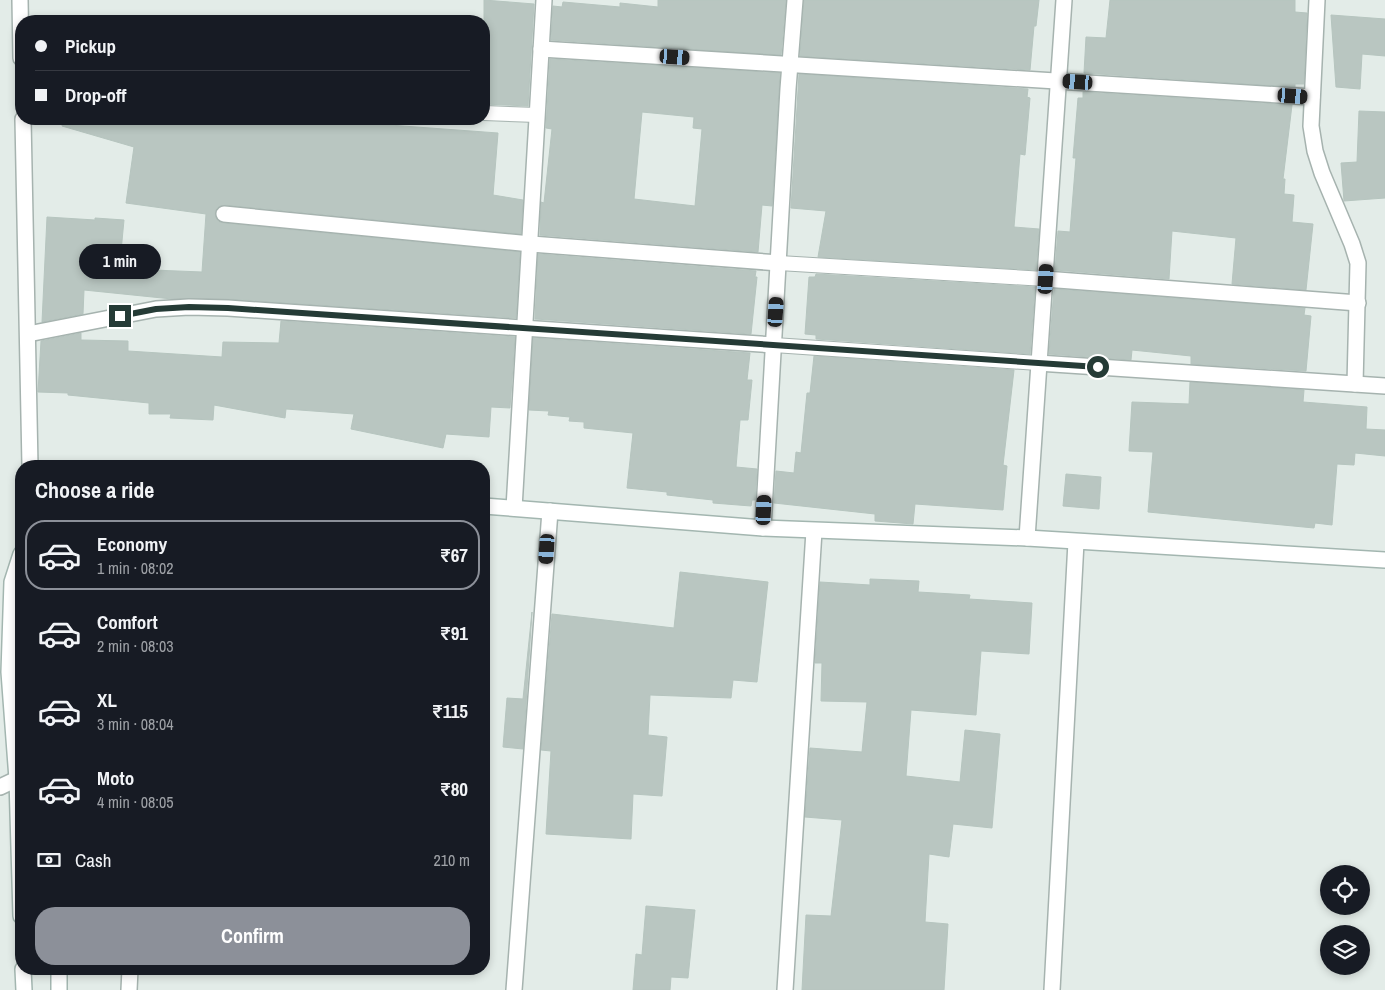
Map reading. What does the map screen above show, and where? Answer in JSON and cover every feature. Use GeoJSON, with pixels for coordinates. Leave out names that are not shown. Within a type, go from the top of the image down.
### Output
{"type":"FeatureCollection","features":[{"type":"Feature","properties":{"kind":"street"},"geometry":{"type":"LineString","coordinates":[[20,0],[20,15]]}},
{"type":"Feature","properties":{"kind":"street"},"geometry":{"type":"LineString","coordinates":[[514,508],[544,0]]}},
{"type":"Feature","properties":{"kind":"street"},"geometry":{"type":"LineString","coordinates":[[763,528],[795,0]]}},
{"type":"Feature","properties":{"kind":"street"},"geometry":{"type":"LineString","coordinates":[[1027,538],[1064,0]]}},
{"type":"Feature","properties":{"kind":"street"},"geometry":{"type":"LineString","coordinates":[[1317,0],[1311,126],[1315,151],[1358,263],[1355,384]]}},
{"type":"Feature","properties":{"kind":"street"},"geometry":{"type":"LineString","coordinates":[[542,49],[1312,97]]}},
{"type":"Feature","properties":{"kind":"street"},"geometry":{"type":"LineString","coordinates":[[23,125],[30,460]]}},
{"type":"Feature","properties":{"kind":"street"},"geometry":{"type":"LineString","coordinates":[[224,214],[530,244],[779,263]]}},
{"type":"Feature","properties":{"kind":"street"},"geometry":{"type":"LineString","coordinates":[[1046,279],[1358,303]]}},
{"type":"Feature","properties":{"kind":"street"},"geometry":{"type":"LineString","coordinates":[[28,334],[156,309],[189,307],[228,308],[774,345]]}},
{"type":"Feature","properties":{"kind":"street"},"geometry":{"type":"LineString","coordinates":[[1038,363],[1385,386]]}},
{"type":"Feature","properties":{"kind":"street"},"geometry":{"type":"LineString","coordinates":[[490,506],[763,528],[1027,538],[1385,560]]}},
{"type":"Feature","properties":{"kind":"street"},"geometry":{"type":"LineString","coordinates":[[514,990],[550,511]]}},
{"type":"Feature","properties":{"kind":"street"},"geometry":{"type":"LineString","coordinates":[[785,990],[814,531]]}},
{"type":"Feature","properties":{"kind":"street"},"geometry":{"type":"LineString","coordinates":[[1052,990],[1076,542]]}},
{"type":"Feature","properties":{"kind":"street"},"geometry":{"type":"LineString","coordinates":[[15,573],[12,582],[5,672],[15,761]]}},
{"type":"Feature","properties":{"kind":"street"},"geometry":{"type":"LineString","coordinates":[[0,787],[15,780]]}},
{"type":"Feature","properties":{"kind":"street"},"geometry":{"type":"LineString","coordinates":[[23,975],[24,990]]}},
{"type":"Feature","properties":{"kind":"street"},"geometry":{"type":"LineString","coordinates":[[59,975],[59,990]]}},
{"type":"Feature","properties":{"kind":"street"},"geometry":{"type":"LineString","coordinates":[[130,975],[130,990]]}},
{"type":"Feature","properties":{"kind":"lane"},"geometry":{"type":"LineString","coordinates":[[490,113],[537,115]]}},
{"type":"Feature","properties":{"kind":"lane"},"geometry":{"type":"LineString","coordinates":[[779,263],[1046,279]]}},
{"type":"Feature","properties":{"kind":"lane"},"geometry":{"type":"LineString","coordinates":[[774,345],[1038,363]]}},
{"type":"Feature","properties":{"kind":"building"},"geometry":{"type":"Polygon","coordinates":[[[484,0],[534,4],[528,106],[490,104],[490,15],[484,15],[484,0]]]}},
{"type":"Feature","properties":{"kind":"building"},"geometry":{"type":"Polygon","coordinates":[[[658,0],[786,0],[781,55],[551,40],[553,6],[562,7],[563,2],[620,7],[620,3],[658,7],[658,0]]]}},
{"type":"Feature","properties":{"kind":"building"},"geometry":{"type":"Polygon","coordinates":[[[804,0],[1039,0],[1036,26],[1034,26],[1030,70],[800,56],[804,0]]]}},
{"type":"Feature","properties":{"kind":"building"},"geometry":{"type":"Polygon","coordinates":[[[1110,0],[1295,0],[1295,12],[1307,13],[1304,84],[1295,84],[1295,87],[1084,73],[1086,37],[1106,38],[1110,0]]]}},
{"type":"Feature","properties":{"kind":"building"},"geometry":{"type":"Polygon","coordinates":[[[1331,15],[1385,19],[1385,56],[1362,54],[1360,89],[1336,87],[1331,15]]]}},
{"type":"Feature","properties":{"kind":"building"},"geometry":{"type":"Polygon","coordinates":[[[550,59],[780,73],[772,206],[762,205],[758,252],[540,235],[541,202],[544,203],[552,129],[546,128],[550,59]],[[642,112],[634,199],[695,206],[702,129],[693,128],[694,117],[642,112]]]}},
{"type":"Feature","properties":{"kind":"building"},"geometry":{"type":"Polygon","coordinates":[[[799,74],[1028,89],[1027,97],[1030,98],[1025,155],[1020,154],[1014,227],[1039,229],[1036,270],[818,257],[826,211],[791,208],[799,74]]]}},
{"type":"Feature","properties":{"kind":"building"},"geometry":{"type":"Polygon","coordinates":[[[1083,92],[1292,105],[1283,179],[1285,179],[1284,194],[1294,195],[1292,222],[1313,224],[1306,290],[1232,284],[1236,238],[1172,231],[1169,279],[1055,270],[1058,231],[1070,232],[1076,158],[1073,158],[1078,98],[1083,98],[1083,92]]]}},
{"type":"Feature","properties":{"kind":"building"},"geometry":{"type":"Polygon","coordinates":[[[1359,111],[1385,112],[1385,198],[1344,201],[1341,163],[1357,162],[1359,111]]]}},
{"type":"Feature","properties":{"kind":"building"},"geometry":{"type":"Polygon","coordinates":[[[389,125],[498,133],[493,195],[523,200],[521,234],[225,205],[217,208],[215,214],[218,221],[223,223],[520,252],[516,318],[228,299],[172,299],[84,290],[83,314],[42,322],[47,217],[124,220],[120,262],[129,263],[129,269],[202,272],[206,214],[126,203],[134,147],[62,126],[389,125]]]}},
{"type":"Feature","properties":{"kind":"building"},"geometry":{"type":"Polygon","coordinates":[[[538,254],[756,271],[751,334],[535,319],[538,254]]]}},
{"type":"Feature","properties":{"kind":"building"},"geometry":{"type":"Polygon","coordinates":[[[816,274],[1035,287],[1030,354],[816,339],[816,335],[805,334],[809,277],[815,277],[816,274]]]}},
{"type":"Feature","properties":{"kind":"building"},"geometry":{"type":"Polygon","coordinates":[[[1054,289],[1305,308],[1304,315],[1311,316],[1306,371],[1191,364],[1191,356],[1132,350],[1131,360],[1049,354],[1054,289]]]}},
{"type":"Feature","properties":{"kind":"building"},"geometry":{"type":"Polygon","coordinates":[[[281,321],[515,337],[510,408],[491,407],[489,437],[446,434],[443,448],[351,429],[354,414],[286,409],[285,418],[214,405],[213,420],[170,418],[171,414],[149,414],[149,403],[68,395],[68,393],[38,392],[41,341],[81,333],[81,340],[128,341],[128,351],[222,357],[223,342],[279,343],[281,321]]]}},
{"type":"Feature","properties":{"kind":"building"},"geometry":{"type":"Polygon","coordinates":[[[533,338],[750,353],[747,380],[752,380],[748,420],[740,420],[736,467],[757,469],[755,500],[752,500],[751,506],[713,503],[713,500],[667,495],[667,492],[627,488],[633,433],[584,428],[584,422],[569,421],[570,417],[548,415],[549,411],[529,410],[533,338]]]}},
{"type":"Feature","properties":{"kind":"building"},"geometry":{"type":"Polygon","coordinates":[[[814,356],[1014,370],[1003,465],[1007,466],[1003,510],[915,504],[913,524],[875,521],[875,514],[774,503],[776,471],[794,473],[796,452],[801,453],[807,393],[810,393],[814,356]]]}},
{"type":"Feature","properties":{"kind":"building"},"geometry":{"type":"Polygon","coordinates":[[[1190,382],[1304,390],[1303,402],[1367,407],[1366,429],[1385,430],[1385,456],[1355,453],[1354,465],[1337,464],[1332,525],[1315,523],[1314,528],[1148,512],[1153,452],[1129,451],[1132,402],[1189,404],[1190,382]]]}},
{"type":"Feature","properties":{"kind":"building"},"geometry":{"type":"Polygon","coordinates":[[[1066,474],[1101,477],[1099,509],[1063,506],[1066,474]]]}},
{"type":"Feature","properties":{"kind":"building"},"geometry":{"type":"Polygon","coordinates":[[[680,572],[768,582],[757,682],[733,680],[731,698],[650,695],[648,735],[667,737],[662,796],[633,794],[631,839],[546,834],[551,751],[541,750],[552,614],[674,628],[680,572]]]}},
{"type":"Feature","properties":{"kind":"building"},"geometry":{"type":"Polygon","coordinates":[[[870,579],[919,581],[918,592],[970,595],[969,599],[1032,603],[1029,654],[981,651],[976,715],[911,710],[906,776],[960,782],[965,730],[1000,734],[992,828],[953,824],[949,857],[929,854],[925,922],[948,924],[944,990],[802,990],[806,915],[831,916],[842,820],[805,817],[810,748],[862,752],[867,702],[821,701],[822,663],[815,663],[820,582],[870,585],[870,579]]]}},
{"type":"Feature","properties":{"kind":"building"},"geometry":{"type":"Polygon","coordinates":[[[532,612],[523,749],[503,747],[507,698],[523,699],[532,612]]]}},
{"type":"Feature","properties":{"kind":"building"},"geometry":{"type":"Polygon","coordinates":[[[646,906],[695,910],[688,978],[671,977],[670,990],[633,990],[636,954],[642,955],[646,906]]]}},
{"type":"Feature","properties":{"kind":"route"},"geometry":{"type":"LineString","coordinates":[[120,316],[156,309],[189,307],[228,308],[1098,367]]}}]}
